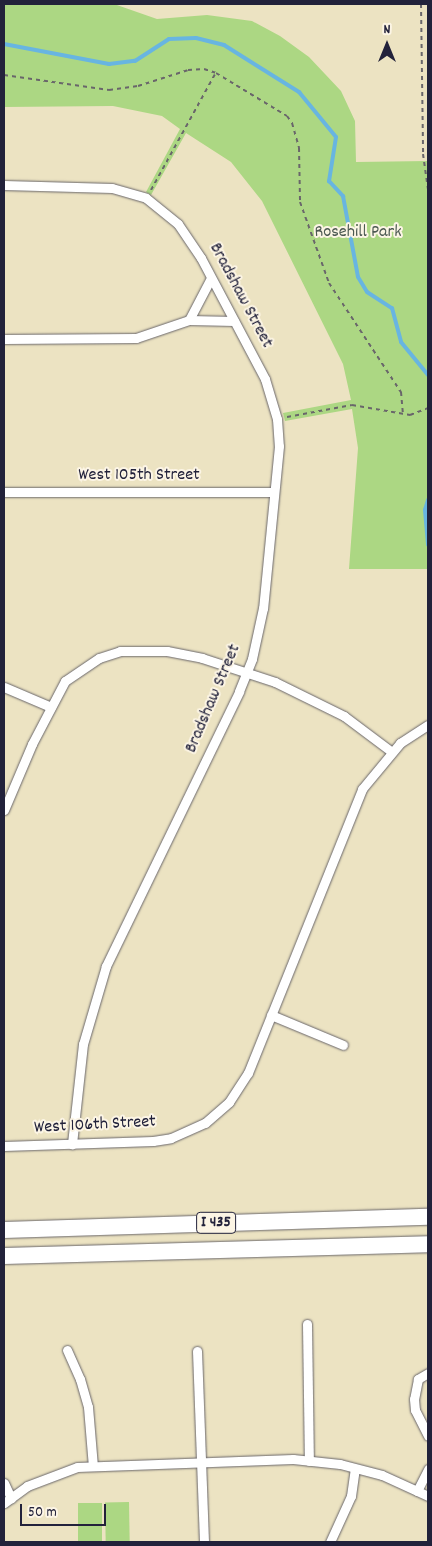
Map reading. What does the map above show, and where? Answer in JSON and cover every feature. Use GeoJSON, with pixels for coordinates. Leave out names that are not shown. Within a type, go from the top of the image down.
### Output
{"type":"FeatureCollection","features":[{"type":"Feature","properties":{"kind":"highway","name":"I 435"},"geometry":{"type":"LineString","coordinates":[[4,1230],[428,1217]]}},
{"type":"Feature","properties":{"kind":"highway","name":"I 435"},"geometry":{"type":"LineString","coordinates":[[4,1256],[428,1244]]}},
{"type":"Feature","properties":{"kind":"street","name":"Bradshaw Street"},"geometry":{"type":"LineString","coordinates":[[4,185],[89,185],[123,190],[146,198],[165,212],[191,241],[265,379],[277,419],[279,446],[260,624],[247,672],[103,975],[82,1044],[72,1144]]}},
{"type":"Feature","properties":{"kind":"street"},"geometry":{"type":"LineString","coordinates":[[189,320],[211,278]]}},
{"type":"Feature","properties":{"kind":"street"},"geometry":{"type":"LineString","coordinates":[[4,339],[136,338],[189,320],[234,321]]}},
{"type":"Feature","properties":{"kind":"street","name":"West 105th Street"},"geometry":{"type":"LineString","coordinates":[[4,492],[274,492]]}},
{"type":"Feature","properties":{"kind":"street"},"geometry":{"type":"LineString","coordinates":[[4,810],[51,707],[65,681],[81,668],[120,651],[167,651],[247,672],[323,704],[392,752]]}},
{"type":"Feature","properties":{"kind":"street"},"geometry":{"type":"LineString","coordinates":[[4,687],[51,707]]}},
{"type":"Feature","properties":{"kind":"street","name":"West 106th Street"},"geometry":{"type":"LineString","coordinates":[[4,1146],[153,1141],[182,1134],[205,1123],[229,1102],[243,1084],[351,811],[362,789],[392,752],[412,734],[428,725]]}},
{"type":"Feature","properties":{"kind":"street"},"geometry":{"type":"LineString","coordinates":[[271,1015],[343,1045]]}},
{"type":"Feature","properties":{"kind":"street"},"geometry":{"type":"LineString","coordinates":[[307,1324],[309,1460]]}},
{"type":"Feature","properties":{"kind":"street"},"geometry":{"type":"LineString","coordinates":[[67,1350],[80,1379],[88,1407],[93,1466]]}},
{"type":"Feature","properties":{"kind":"street"},"geometry":{"type":"LineString","coordinates":[[197,1351],[204,1542]]}},
{"type":"Feature","properties":{"kind":"street"},"geometry":{"type":"LineString","coordinates":[[428,1374],[418,1379],[414,1399],[415,1410],[428,1436]]}},
{"type":"Feature","properties":{"kind":"street"},"geometry":{"type":"LineString","coordinates":[[4,1483],[7,1500],[44,1478],[93,1466],[309,1460],[382,1475],[428,1496]]}},
{"type":"Feature","properties":{"kind":"street"},"geometry":{"type":"LineString","coordinates":[[417,1491],[428,1468]]}},
{"type":"Feature","properties":{"kind":"street"},"geometry":{"type":"LineString","coordinates":[[330,1542],[352,1496],[355,1469]]}},
{"type":"Feature","properties":{"kind":"path"},"geometry":{"type":"LineString","coordinates":[[422,4],[422,154],[428,189]]}},
{"type":"Feature","properties":{"kind":"path"},"geometry":{"type":"LineString","coordinates":[[4,75],[109,90],[138,86],[188,70],[204,69],[216,73],[279,110],[292,123],[299,148],[300,202],[329,283],[401,392],[403,414]]}},
{"type":"Feature","properties":{"kind":"path"},"geometry":{"type":"LineString","coordinates":[[146,198],[216,73]]}},
{"type":"Feature","properties":{"kind":"path"},"geometry":{"type":"LineString","coordinates":[[277,419],[352,404],[410,415],[428,408]]}},
{"type":"Feature","properties":{"kind":"green space","name":"Rosehill Park"},"geometry":{"type":"Polygon","coordinates":[[[4,4],[114,4],[157,19],[207,15],[252,21],[280,36],[309,57],[341,91],[355,121],[356,162],[428,161],[428,569],[349,569],[358,448],[352,409],[285,421],[283,413],[351,400],[343,364],[262,201],[231,162],[186,133],[151,195],[146,192],[180,129],[162,116],[113,106],[4,107],[4,4]]]}},
{"type":"Feature","properties":{"kind":"green space"},"geometry":{"type":"Polygon","coordinates":[[[105,1502],[129,1502],[130,1542],[106,1542],[105,1502]]]}},
{"type":"Feature","properties":{"kind":"green space"},"geometry":{"type":"Polygon","coordinates":[[[78,1503],[102,1503],[102,1542],[78,1542],[78,1503]]]}},
{"type":"Feature","properties":{"kind":"waterway"},"geometry":{"type":"LineString","coordinates":[[4,44],[109,64],[135,61],[169,39],[196,38],[224,45],[299,92],[336,137],[329,181],[343,196],[358,277],[367,292],[392,308],[401,342],[428,375]]}},
{"type":"Feature","properties":{"kind":"waterway"},"geometry":{"type":"LineString","coordinates":[[428,500],[425,510],[428,545]]}}]}
